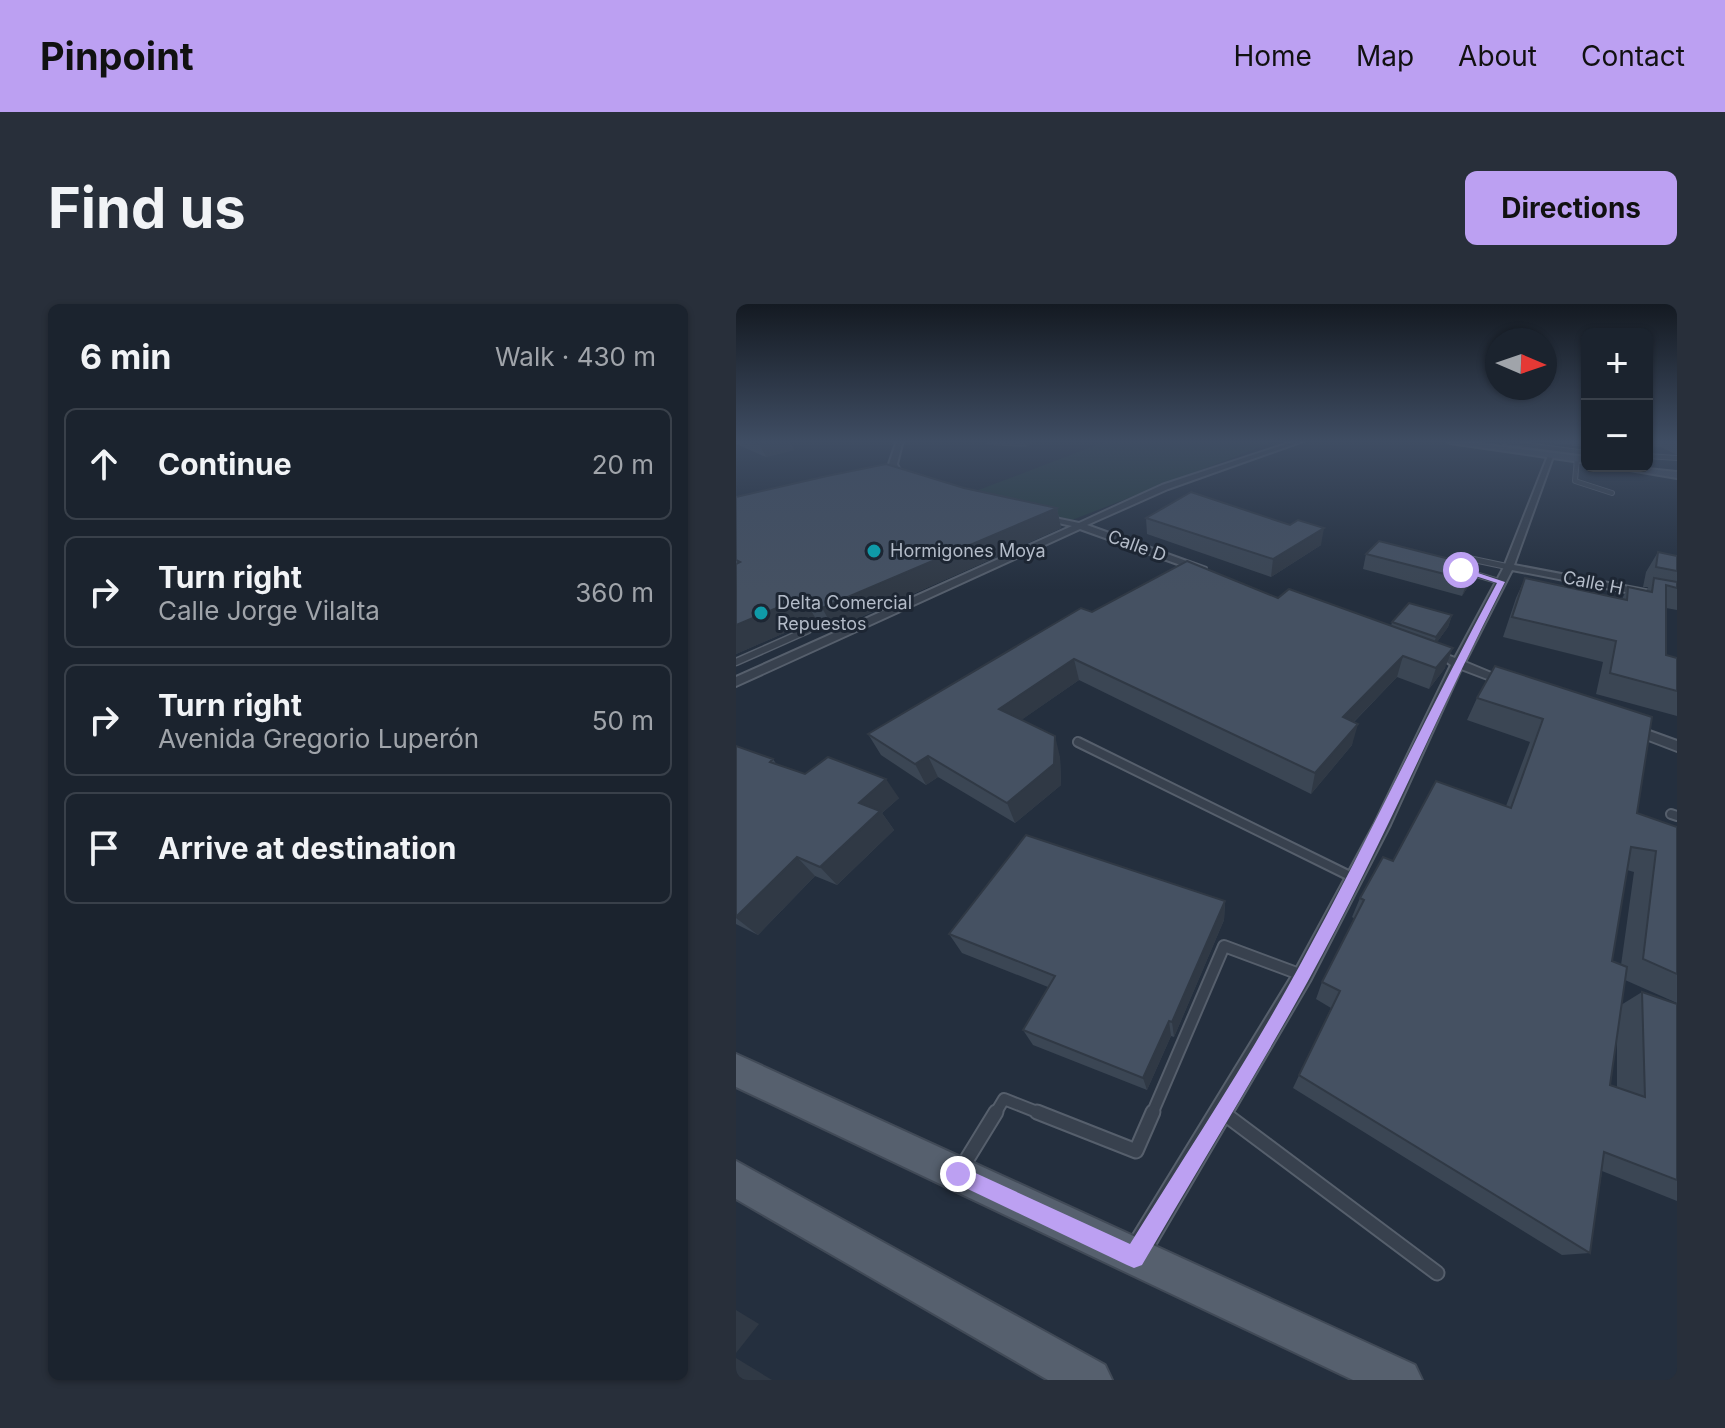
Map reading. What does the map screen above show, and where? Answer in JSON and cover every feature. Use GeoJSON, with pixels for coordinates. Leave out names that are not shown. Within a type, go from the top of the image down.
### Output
{"type":"FeatureCollection","features":[{"type":"Feature","properties":{"kind":"main road"},"geometry":{"type":"LineString","coordinates":[[736,1070],[1400,1380]]}},
{"type":"Feature","properties":{"kind":"main road"},"geometry":{"type":"LineString","coordinates":[[736,1179],[1090,1380]]}},
{"type":"Feature","properties":{"kind":"street"},"geometry":{"type":"LineString","coordinates":[[736,682],[1159,490]]}},
{"type":"Feature","properties":{"kind":"street"},"geometry":{"type":"LineString","coordinates":[[1134,1257],[1303,975],[1354,878],[1451,661],[1505,574],[1537,490]]}},
{"type":"Feature","properties":{"kind":"street","name":"Calle D"},"geometry":{"type":"LineString","coordinates":[[1032,514],[1078,525],[1210,573]]}},
{"type":"Feature","properties":{"kind":"street","name":"Calle H"},"geometry":{"type":"LineString","coordinates":[[1505,574],[1677,599]]}},
{"type":"Feature","properties":{"kind":"street"},"geometry":{"type":"LineString","coordinates":[[1451,661],[1517,685]]}},
{"type":"Feature","properties":{"kind":"street"},"geometry":{"type":"LineString","coordinates":[[1619,724],[1677,746]]}},
{"type":"Feature","properties":{"kind":"lane"},"geometry":{"type":"LineString","coordinates":[[1603,490],[1612,493]]}},
{"type":"Feature","properties":{"kind":"lane"},"geometry":{"type":"LineString","coordinates":[[1457,556],[1505,574]]}},
{"type":"Feature","properties":{"kind":"lane"},"geometry":{"type":"LineString","coordinates":[[1453,566],[1505,574]]}},
{"type":"Feature","properties":{"kind":"lane"},"geometry":{"type":"LineString","coordinates":[[736,662],[808,630]]}},
{"type":"Feature","properties":{"kind":"lane"},"geometry":{"type":"LineString","coordinates":[[771,648],[787,660]]}},
{"type":"Feature","properties":{"kind":"lane"},"geometry":{"type":"LineString","coordinates":[[1078,742],[1354,878]]}},
{"type":"Feature","properties":{"kind":"lane"},"geometry":{"type":"LineString","coordinates":[[958,1174],[1004,1099],[1136,1151],[1224,946],[1303,975]]}},
{"type":"Feature","properties":{"kind":"lane"},"geometry":{"type":"LineString","coordinates":[[1221,1112],[1437,1273]]}},
{"type":"Feature","properties":{"kind":"green space"},"geometry":{"type":"Polygon","coordinates":[[[978,490],[1149,490],[1072,520],[965,495],[978,490]]]}},
{"type":"Feature","properties":{"kind":"building","name":"Hormigones Moya"},"geometry":{"type":"Polygon","coordinates":[[[765,490],[974,490],[1057,508],[822,608],[803,597],[736,625],[736,564],[740,562],[736,560],[736,497],[765,490]]]}},
{"type":"Feature","properties":{"kind":"building"},"geometry":{"type":"Polygon","coordinates":[[[1191,492],[1290,525],[1298,520],[1324,528],[1273,559],[1146,518],[1191,492]]]}},
{"type":"Feature","properties":{"kind":"building"},"geometry":{"type":"Polygon","coordinates":[[[1379,541],[1477,566],[1468,580],[1366,554],[1379,541]]]}},
{"type":"Feature","properties":{"kind":"building"},"geometry":{"type":"Polygon","coordinates":[[[1658,552],[1677,556],[1677,571],[1656,567],[1658,552]]]}},
{"type":"Feature","properties":{"kind":"building"},"geometry":{"type":"Polygon","coordinates":[[[1187,561],[1278,598],[1289,589],[1453,648],[1436,668],[1403,656],[1343,717],[1358,724],[1315,773],[1074,659],[999,709],[1055,736],[1054,764],[1007,803],[928,756],[915,764],[868,734],[1081,608],[1092,612],[1187,561]]]}},
{"type":"Feature","properties":{"kind":"building"},"geometry":{"type":"Polygon","coordinates":[[[1525,578],[1627,600],[1628,587],[1652,592],[1654,578],[1677,582],[1677,588],[1666,585],[1666,655],[1677,658],[1677,691],[1610,673],[1616,641],[1512,617],[1525,578]]]}},
{"type":"Feature","properties":{"kind":"building"},"geometry":{"type":"Polygon","coordinates":[[[1409,603],[1452,615],[1436,637],[1392,622],[1409,603]]]}},
{"type":"Feature","properties":{"kind":"building"},"geometry":{"type":"Polygon","coordinates":[[[1495,666],[1652,717],[1637,813],[1677,827],[1677,974],[1643,959],[1656,851],[1631,847],[1612,961],[1627,967],[1610,1085],[1645,1097],[1642,992],[1677,1004],[1677,1180],[1604,1152],[1590,1253],[1299,1075],[1340,991],[1322,982],[1364,900],[1360,898],[1383,857],[1393,861],[1436,781],[1511,808],[1543,719],[1477,698],[1495,666]]]}},
{"type":"Feature","properties":{"kind":"building"},"geometry":{"type":"Polygon","coordinates":[[[736,746],[805,774],[828,757],[886,779],[859,803],[880,811],[820,867],[797,857],[736,917],[736,746]]]}},
{"type":"Feature","properties":{"kind":"building"},"geometry":{"type":"Polygon","coordinates":[[[1026,835],[1225,901],[1172,1022],[1169,1021],[1143,1078],[1023,1030],[1055,976],[949,934],[1026,835]]]}},
{"type":"Feature","properties":{"kind":"place","name":"Hormigones Moya"},"geometry":{"type":"Point","coordinates":[874,551]}},
{"type":"Feature","properties":{"kind":"place","name":"Delta Comercial Repuestos"},"geometry":{"type":"Point","coordinates":[761,613]}},
{"type":"Feature","properties":{"kind":"route"},"geometry":{"type":"LineString","coordinates":[[958,1174],[1134,1257],[1303,975],[1382,825],[1458,663],[1501,582],[1461,570]]}}]}
